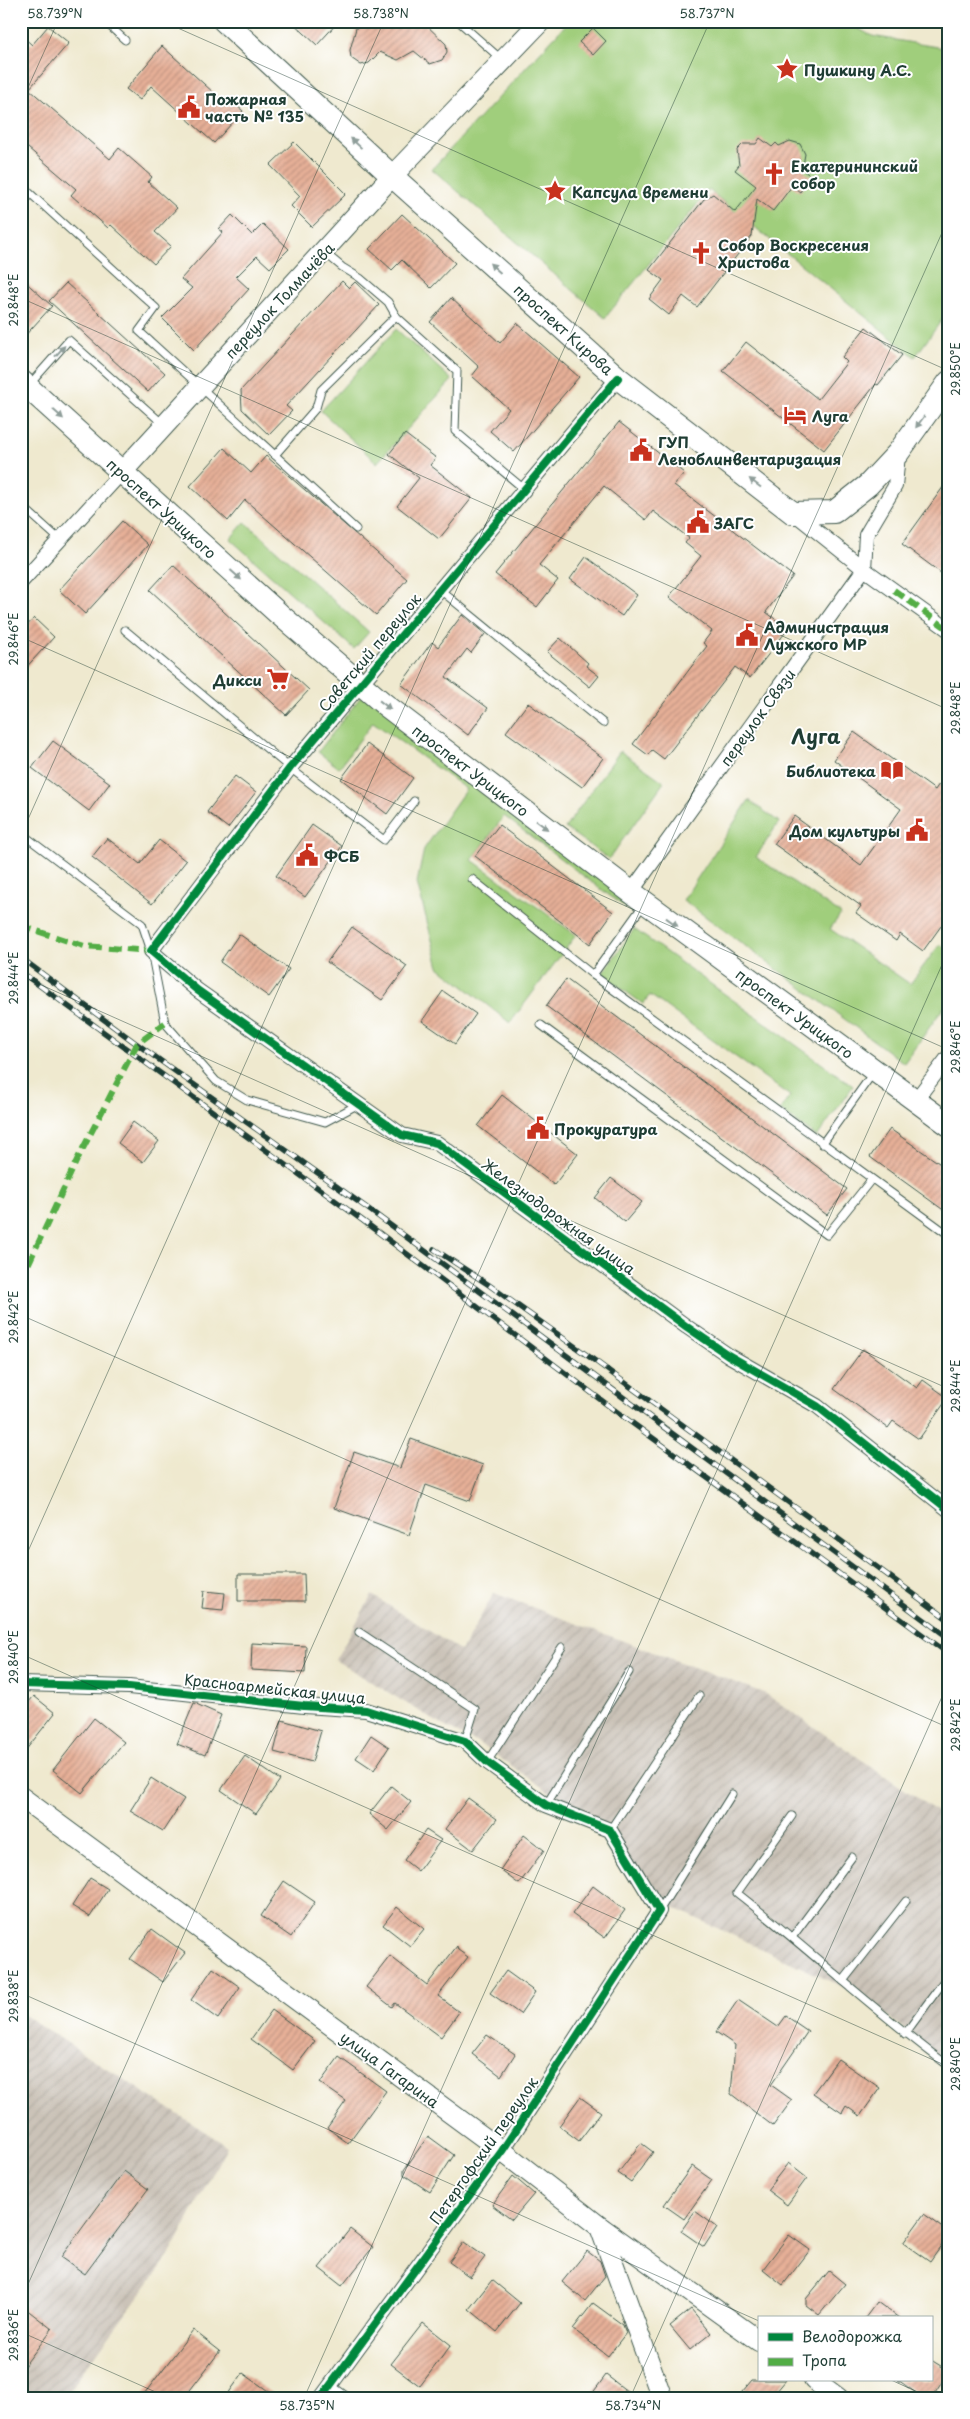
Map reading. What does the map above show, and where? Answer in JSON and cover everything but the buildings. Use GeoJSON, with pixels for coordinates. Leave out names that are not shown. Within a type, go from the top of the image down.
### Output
{"type":"FeatureCollection","features":[{"type":"Feature","properties":{"kind":"main road","name":"проспект Кирова"},"geometry":{"type":"LineString","coordinates":[[224,21],[392,176],[618,378],[793,513]]}},
{"type":"Feature","properties":{"kind":"main road"},"geometry":{"type":"LineString","coordinates":[[793,513],[834,512],[868,485],[898,453],[949,382]]}},
{"type":"Feature","properties":{"kind":"main road","name":"проспект Урицкого"},"geometry":{"type":"LineString","coordinates":[[23,387],[122,472],[279,614],[360,684],[638,898],[949,1125]]}},
{"type":"Feature","properties":{"kind":"street","name":"переулок Толмачёва"},"geometry":{"type":"LineString","coordinates":[[21,582],[392,176],[541,21]]}},
{"type":"Feature","properties":{"kind":"street","name":"Советский переулок"},"geometry":{"type":"LineString","coordinates":[[151,951],[290,768],[618,378]]}},
{"type":"Feature","properties":{"kind":"street"},"geometry":{"type":"LineString","coordinates":[[864,569],[866,535],[895,486],[898,453]]}},
{"type":"Feature","properties":{"kind":"street","name":"проспект Кирова"},"geometry":{"type":"LineString","coordinates":[[793,513],[864,569],[949,630]]}},
{"type":"Feature","properties":{"kind":"street","name":"переулок Связи"},"geometry":{"type":"LineString","coordinates":[[638,898],[864,569]]}},
{"type":"Feature","properties":{"kind":"street","name":"Железнодорожная улица"},"geometry":{"type":"LineString","coordinates":[[151,951],[196,990],[357,1105],[402,1135],[437,1143],[687,1327],[728,1355],[817,1406],[949,1510]]}},
{"type":"Feature","properties":{"kind":"street"},"geometry":{"type":"LineString","coordinates":[[915,1100],[949,1056]]}},
{"type":"Feature","properties":{"kind":"street","name":"Красноармейская улица"},"geometry":{"type":"LineString","coordinates":[[21,1684],[129,1687],[304,1706],[366,1710],[465,1741],[487,1762],[546,1806],[610,1830]]}},
{"type":"Feature","properties":{"kind":"street","name":"улица Гагарина"},"geometry":{"type":"LineString","coordinates":[[21,1797],[502,2151],[600,2227],[758,2340]]}},
{"type":"Feature","properties":{"kind":"street"},"geometry":{"type":"LineString","coordinates":[[610,1830],[659,1912]]}},
{"type":"Feature","properties":{"kind":"street","name":"Петергофский переулок"},"geometry":{"type":"LineString","coordinates":[[325,2393],[502,2151],[659,1912]]}},
{"type":"Feature","properties":{"kind":"street"},"geometry":{"type":"LineString","coordinates":[[600,2227],[662,2398]]}},
{"type":"Feature","properties":{"kind":"street"},"geometry":{"type":"LineString","coordinates":[[817,2382],[838,2398]]}},
{"type":"Feature","properties":{"kind":"street"},"geometry":{"type":"LineString","coordinates":[[325,2393],[343,2398]]}},
{"type":"Feature","properties":{"kind":"lane"},"geometry":{"type":"LineString","coordinates":[[104,21],[125,40]]}},
{"type":"Feature","properties":{"kind":"lane"},"geometry":{"type":"LineString","coordinates":[[458,21],[503,61]]}},
{"type":"Feature","properties":{"kind":"lane"},"geometry":{"type":"LineString","coordinates":[[21,185],[156,308],[139,331],[356,529]]}},
{"type":"Feature","properties":{"kind":"lane"},"geometry":{"type":"LineString","coordinates":[[323,252],[342,268],[360,278],[388,302],[396,316],[457,371],[455,431],[524,488]]}},
{"type":"Feature","properties":{"kind":"lane"},"geometry":{"type":"LineString","coordinates":[[275,455],[316,408],[321,390],[396,316]]}},
{"type":"Feature","properties":{"kind":"lane"},"geometry":{"type":"LineString","coordinates":[[23,387],[70,340],[164,425]]}},
{"type":"Feature","properties":{"kind":"lane"},"geometry":{"type":"LineString","coordinates":[[21,505],[60,541]]}},
{"type":"Feature","properties":{"kind":"lane"},"geometry":{"type":"LineString","coordinates":[[439,590],[604,723]]}},
{"type":"Feature","properties":{"kind":"lane"},"geometry":{"type":"LineString","coordinates":[[125,630],[290,768],[384,840],[414,801]]}},
{"type":"Feature","properties":{"kind":"lane"},"geometry":{"type":"LineString","coordinates":[[21,833],[142,924],[151,951],[164,1023],[216,1081],[248,1100],[325,1122],[357,1105]]}},
{"type":"Feature","properties":{"kind":"lane"},"geometry":{"type":"LineString","coordinates":[[472,879],[593,974],[949,1236]]}},
{"type":"Feature","properties":{"kind":"lane"},"geometry":{"type":"LineString","coordinates":[[593,974],[638,898]]}},
{"type":"Feature","properties":{"kind":"lane"},"geometry":{"type":"LineString","coordinates":[[542,1025],[827,1235],[871,1180]]}},
{"type":"Feature","properties":{"kind":"lane"},"geometry":{"type":"LineString","coordinates":[[822,1144],[875,1071]]}},
{"type":"Feature","properties":{"kind":"lane"},"geometry":{"type":"LineString","coordinates":[[358,1632],[475,1709],[465,1741]]}},
{"type":"Feature","properties":{"kind":"lane"},"geometry":{"type":"LineString","coordinates":[[487,1762],[562,1647]]}},
{"type":"Feature","properties":{"kind":"lane"},"geometry":{"type":"LineString","coordinates":[[546,1806],[629,1672]]}},
{"type":"Feature","properties":{"kind":"lane"},"geometry":{"type":"LineString","coordinates":[[610,1830],[699,1696]]}},
{"type":"Feature","properties":{"kind":"lane"},"geometry":{"type":"LineString","coordinates":[[659,1912],[732,1794]]}},
{"type":"Feature","properties":{"kind":"lane"},"geometry":{"type":"LineString","coordinates":[[792,1816],[737,1893],[793,1936],[906,2034],[949,2066]]}},
{"type":"Feature","properties":{"kind":"lane"},"geometry":{"type":"LineString","coordinates":[[793,1936],[852,1857]]}},
{"type":"Feature","properties":{"kind":"lane"},"geometry":{"type":"LineString","coordinates":[[843,1981],[906,1901]]}},
{"type":"Feature","properties":{"kind":"lane"},"geometry":{"type":"LineString","coordinates":[[906,2034],[949,1974]]}},
{"type":"Feature","properties":{"kind":"shaded area"},"geometry":{"type":"Polygon","coordinates":[[[494,1593],[766,1694],[949,1820],[949,2063],[858,1994],[668,1905],[577,1811],[480,1744],[442,1725],[335,1660],[372,1595],[461,1651],[494,1593]]]}},
{"type":"Feature","properties":{"kind":"shaded area"},"geometry":{"type":"Polygon","coordinates":[[[21,2013],[227,2146],[169,2256],[63,2398],[21,2398],[21,2013]]]}},
{"type":"Feature","properties":{"kind":"green space"},"geometry":{"type":"Polygon","coordinates":[[[569,21],[844,21],[872,36],[949,49],[949,310],[915,357],[709,190],[605,318],[432,169],[569,21]]]}},
{"type":"Feature","properties":{"kind":"green space"},"geometry":{"type":"Polygon","coordinates":[[[396,329],[452,380],[377,463],[321,411],[396,329]]]}},
{"type":"Feature","properties":{"kind":"green space"},"geometry":{"type":"Polygon","coordinates":[[[245,522],[369,632],[354,649],[230,539],[245,522]]]}},
{"type":"Feature","properties":{"kind":"green space"},"geometry":{"type":"Polygon","coordinates":[[[365,691],[637,894],[626,908],[504,816],[472,860],[576,935],[510,1023],[439,967],[417,883],[424,849],[466,789],[373,722],[339,768],[318,752],[365,691]]]}},
{"type":"Feature","properties":{"kind":"green space"},"geometry":{"type":"Polygon","coordinates":[[[620,751],[664,782],[609,859],[565,828],[620,751]]]}},
{"type":"Feature","properties":{"kind":"green space"},"geometry":{"type":"Polygon","coordinates":[[[749,800],[779,822],[756,857],[841,914],[830,929],[910,984],[940,944],[949,951],[949,1000],[904,1063],[683,900],[749,800]]]}},
{"type":"Feature","properties":{"kind":"green space"},"geometry":{"type":"Polygon","coordinates":[[[634,929],[853,1086],[817,1137],[780,1110],[790,1096],[650,995],[643,1004],[602,974],[634,929]]]}},
{"type":"Feature","properties":{"kind":"railway"},"geometry":{"type":"LineString","coordinates":[[21,958],[137,1044],[367,1208],[949,1638]]}},
{"type":"Feature","properties":{"kind":"railway"},"geometry":{"type":"LineString","coordinates":[[21,972],[362,1220],[613,1409],[949,1654]]}},
{"type":"Feature","properties":{"kind":"railway"},"geometry":{"type":"LineString","coordinates":[[434,1249],[489,1285],[598,1363],[949,1620]]}},
{"type":"Feature","properties":{"kind":"marked path"},"geometry":{"type":"LineString","coordinates":[[894,590],[949,630]]}},
{"type":"Feature","properties":{"kind":"marked path"},"geometry":{"type":"LineString","coordinates":[[21,926],[84,946],[151,951]]}},
{"type":"Feature","properties":{"kind":"marked path"},"geometry":{"type":"LineString","coordinates":[[21,1280],[77,1160],[137,1044],[165,1023]]}},
{"type":"Feature","properties":{"kind":"cycle path"},"geometry":{"type":"LineString","coordinates":[[618,378],[290,768],[151,951],[197,990],[402,1135],[437,1143],[687,1327],[728,1355],[817,1406],[949,1510]]}},
{"type":"Feature","properties":{"kind":"cycle path"},"geometry":{"type":"LineString","coordinates":[[21,1684],[129,1687],[304,1706],[366,1710],[465,1741],[487,1762],[546,1805],[610,1830],[659,1911],[502,2151],[321,2398]]}},
{"type":"Feature","properties":{"kind":"place","name":"Пушкину А.С."},"geometry":{"type":"Point","coordinates":[787,69]}},
{"type":"Feature","properties":{"kind":"place","name":"Пожарная часть № 135"},"geometry":{"type":"Point","coordinates":[189,107]}},
{"type":"Feature","properties":{"kind":"place","name":"Екатерининский собор"},"geometry":{"type":"Point","coordinates":[774,174]}},
{"type":"Feature","properties":{"kind":"place","name":"Капсула времени"},"geometry":{"type":"Point","coordinates":[555,191]}},
{"type":"Feature","properties":{"kind":"place","name":"Собор Воскресения Христова"},"geometry":{"type":"Point","coordinates":[701,253]}},
{"type":"Feature","properties":{"kind":"place","name":"Луга"},"geometry":{"type":"Point","coordinates":[795,415]}},
{"type":"Feature","properties":{"kind":"place","name":"ГУП Леноблинвентаризация"},"geometry":{"type":"Point","coordinates":[641,450]}},
{"type":"Feature","properties":{"kind":"place","name":"ЗАГС"},"geometry":{"type":"Point","coordinates":[698,522]}},
{"type":"Feature","properties":{"kind":"place","name":"Администрация Лужского МР"},"geometry":{"type":"Point","coordinates":[747,635]}},
{"type":"Feature","properties":{"kind":"place","name":"Дикси"},"geometry":{"type":"Point","coordinates":[278,679]}},
{"type":"Feature","properties":{"kind":"place","name":"Библиотека"},"geometry":{"type":"Point","coordinates":[892,770]}},
{"type":"Feature","properties":{"kind":"place","name":"Дом культуры"},"geometry":{"type":"Point","coordinates":[917,830]}},
{"type":"Feature","properties":{"kind":"place","name":"ФСБ"},"geometry":{"type":"Point","coordinates":[307,855]}},
{"type":"Feature","properties":{"kind":"place","name":"Прокуратура"},"geometry":{"type":"Point","coordinates":[538,1128]}},
{"type":"Feature","properties":{"kind":"district","name":"Луга"},"geometry":{"type":"Point","coordinates":[816,736]}}]}
